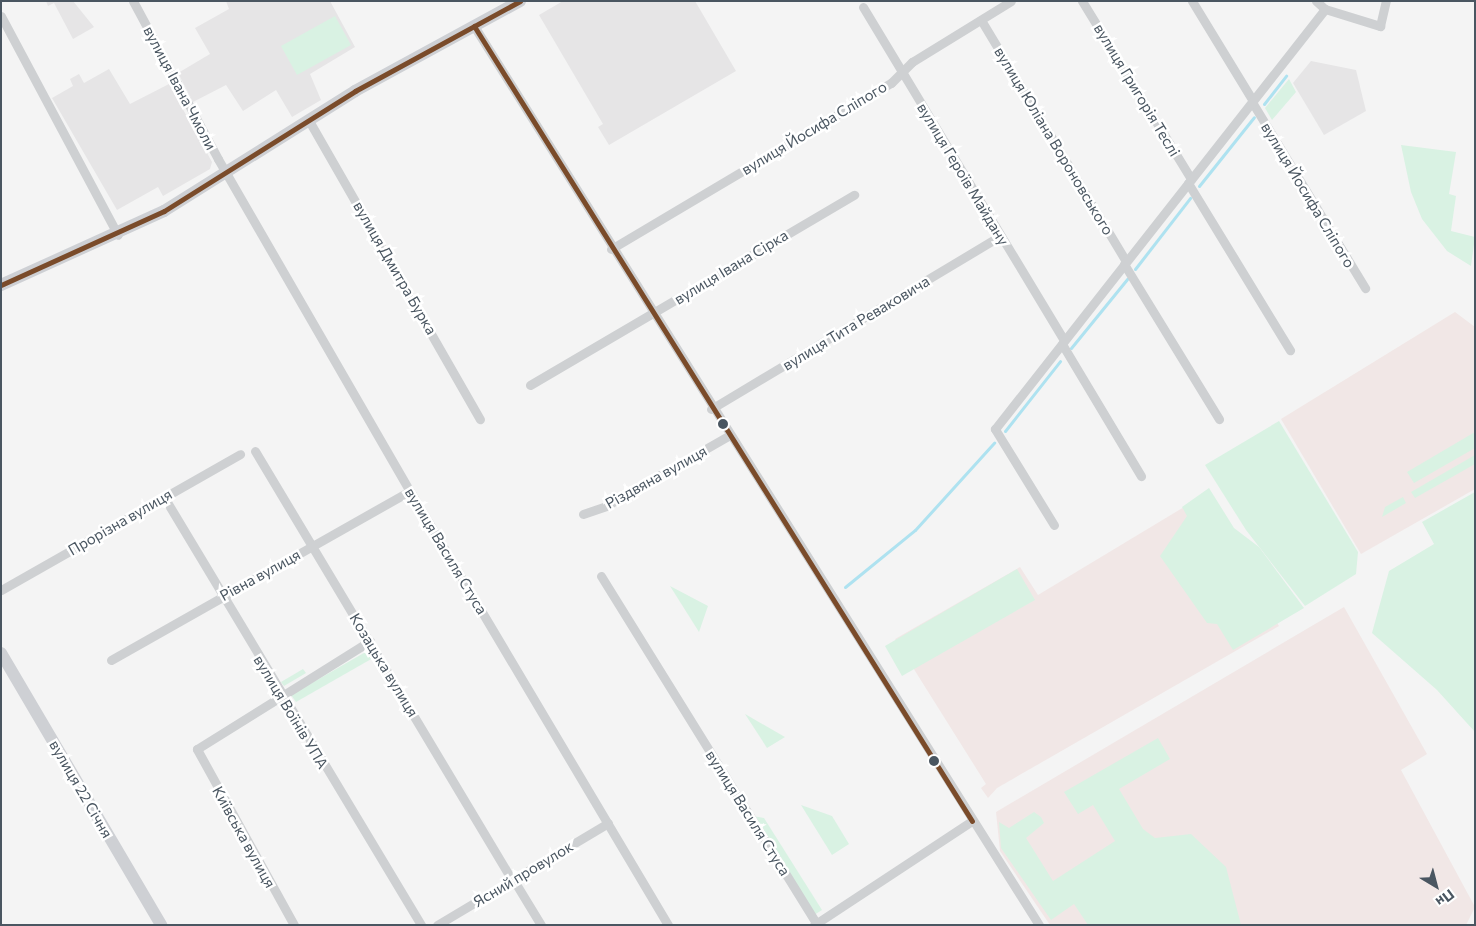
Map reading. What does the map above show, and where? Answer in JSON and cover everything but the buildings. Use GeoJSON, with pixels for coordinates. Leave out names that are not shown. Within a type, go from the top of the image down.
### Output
{"type":"FeatureCollection","features":[{"type":"Feature","properties":{"kind":"main road"},"geometry":{"type":"LineString","coordinates":[[1,284],[118,235],[227,174],[308,119],[520,1]]}},
{"type":"Feature","properties":{"kind":"main road","name":"вулиця 22 Січня"},"geometry":{"type":"LineString","coordinates":[[1,653],[161,925]]}},
{"type":"Feature","properties":{"kind":"street","name":"вулиця Івана Чмоли"},"geometry":{"type":"LineString","coordinates":[[133,1],[227,174]]}},
{"type":"Feature","properties":{"kind":"street","name":"вулиця Йосифа Сліпого"},"geometry":{"type":"LineString","coordinates":[[611,249],[902,72],[1011,1]]}},
{"type":"Feature","properties":{"kind":"street","name":"вулиця Григорія Теслі"},"geometry":{"type":"LineString","coordinates":[[1082,1],[1290,350]]}},
{"type":"Feature","properties":{"kind":"street","name":"вулиця Йосифа Сліпого"},"geometry":{"type":"LineString","coordinates":[[1192,1],[1365,288]]}},
{"type":"Feature","properties":{"kind":"street"},"geometry":{"type":"LineString","coordinates":[[1316,1],[1325,9],[1380,26],[1386,1]]}},
{"type":"Feature","properties":{"kind":"street","name":"вулиця Героїв Майдану"},"geometry":{"type":"LineString","coordinates":[[863,7],[1142,476]]}},
{"type":"Feature","properties":{"kind":"street"},"geometry":{"type":"LineString","coordinates":[[1054,525],[995,430],[1325,9]]}},
{"type":"Feature","properties":{"kind":"street"},"geometry":{"type":"LineString","coordinates":[[1,16],[118,235]]}},
{"type":"Feature","properties":{"kind":"street","name":"вулиця Юліана Вороновського"},"geometry":{"type":"LineString","coordinates":[[981,20],[1219,419]]}},
{"type":"Feature","properties":{"kind":"street"},"geometry":{"type":"LineString","coordinates":[[474,26],[728,436],[1039,925]]}},
{"type":"Feature","properties":{"kind":"street","name":"вулиця Дмитра Бурка"},"geometry":{"type":"LineString","coordinates":[[308,119],[480,419]]}},
{"type":"Feature","properties":{"kind":"street","name":"вулиця Василя Стуса"},"geometry":{"type":"LineString","coordinates":[[227,174],[410,491],[668,925]]}},
{"type":"Feature","properties":{"kind":"street","name":"вулиця Івана Сірка"},"geometry":{"type":"LineString","coordinates":[[530,385],[854,194]]}},
{"type":"Feature","properties":{"kind":"street","name":"вулиця Тита Реваковича"},"geometry":{"type":"LineString","coordinates":[[711,408],[1000,236]]}},
{"type":"Feature","properties":{"kind":"street","name":"Різдвяна вулиця"},"geometry":{"type":"LineString","coordinates":[[583,514],[606,506],[728,436]]}},
{"type":"Feature","properties":{"kind":"street","name":"Козацька вулиця"},"geometry":{"type":"LineString","coordinates":[[256,451],[512,880],[541,925]]}},
{"type":"Feature","properties":{"kind":"street","name":"Прорізна вулиця"},"geometry":{"type":"LineString","coordinates":[[1,590],[240,454]]}},
{"type":"Feature","properties":{"kind":"street","name":"Рівна вулиця"},"geometry":{"type":"LineString","coordinates":[[111,660],[410,491]]}},
{"type":"Feature","properties":{"kind":"street","name":"вулиця Воїнів УПА"},"geometry":{"type":"LineString","coordinates":[[164,498],[421,925]]}},
{"type":"Feature","properties":{"kind":"street","name":"вулиця Василя Стуса"},"geometry":{"type":"LineString","coordinates":[[601,576],[815,924]]}},
{"type":"Feature","properties":{"kind":"street"},"geometry":{"type":"LineString","coordinates":[[281,694],[370,641]]}},
{"type":"Feature","properties":{"kind":"street","name":"Київська вулиця"},"geometry":{"type":"LineString","coordinates":[[281,694],[197,748],[294,925]]}},
{"type":"Feature","properties":{"kind":"street"},"geometry":{"type":"LineString","coordinates":[[815,924],[972,820]]}},
{"type":"Feature","properties":{"kind":"street","name":"Ясний провулок"},"geometry":{"type":"LineString","coordinates":[[437,925],[608,823]]}},
{"type":"Feature","properties":{"kind":"shaded area"},"geometry":{"type":"Polygon","coordinates":[[[46,1],[73,1],[94,27],[73,39],[54,3],[48,6],[46,1]]]}},
{"type":"Feature","properties":{"kind":"shaded area"},"geometry":{"type":"Polygon","coordinates":[[[226,1],[330,1],[355,47],[310,74],[321,100],[292,117],[276,90],[243,111],[226,85],[193,102],[178,73],[210,54],[195,28],[229,9],[226,1]]]}},
{"type":"Feature","properties":{"kind":"shaded area"},"geometry":{"type":"Polygon","coordinates":[[[563,1],[695,1],[736,71],[609,145],[598,127],[603,124],[539,15],[563,1]]]}},
{"type":"Feature","properties":{"kind":"shaded area"},"geometry":{"type":"Polygon","coordinates":[[[1311,61],[1356,70],[1366,111],[1324,135],[1293,83],[1311,61]]]}},
{"type":"Feature","properties":{"kind":"shaded area"},"geometry":{"type":"Polygon","coordinates":[[[109,69],[130,104],[169,84],[212,162],[210,169],[163,196],[158,187],[117,210],[52,98],[73,86],[70,79],[79,74],[84,83],[109,69]]]}},
{"type":"Feature","properties":{"kind":"shaded area"},"geometry":{"type":"Polygon","coordinates":[[[1455,312],[1475,327],[1475,489],[1361,554],[1281,419],[1455,312]]]}},
{"type":"Feature","properties":{"kind":"shaded area"},"geometry":{"type":"Polygon","coordinates":[[[1199,498],[1279,626],[997,788],[988,798],[981,788],[986,784],[895,639],[1020,567],[1038,595],[1199,498]]]}},
{"type":"Feature","properties":{"kind":"shaded area"},"geometry":{"type":"Polygon","coordinates":[[[1344,607],[1427,754],[1401,770],[1475,907],[1466,925],[1050,925],[1000,851],[996,812],[1344,607]]]}},
{"type":"Feature","properties":{"kind":"green space"},"geometry":{"type":"Polygon","coordinates":[[[335,16],[351,45],[297,75],[281,46],[335,16]]]}},
{"type":"Feature","properties":{"kind":"green space"},"geometry":{"type":"Polygon","coordinates":[[[1289,79],[1296,92],[1272,120],[1265,108],[1289,79]]]}},
{"type":"Feature","properties":{"kind":"green space"},"geometry":{"type":"Polygon","coordinates":[[[1401,145],[1456,152],[1449,194],[1456,196],[1451,231],[1475,237],[1471,266],[1447,251],[1422,219],[1411,192],[1401,145]]]}},
{"type":"Feature","properties":{"kind":"green space"},"geometry":{"type":"Polygon","coordinates":[[[1279,421],[1358,552],[1356,574],[1305,606],[1246,530],[1205,465],[1279,421]]]}},
{"type":"Feature","properties":{"kind":"green space"},"geometry":{"type":"Polygon","coordinates":[[[1475,432],[1475,448],[1414,483],[1407,472],[1475,432]]]}},
{"type":"Feature","properties":{"kind":"green space"},"geometry":{"type":"Polygon","coordinates":[[[1475,455],[1475,464],[1415,498],[1411,492],[1475,455]]]}},
{"type":"Feature","properties":{"kind":"green space"},"geometry":{"type":"Polygon","coordinates":[[[1209,488],[1234,528],[1259,547],[1304,608],[1233,650],[1217,624],[1207,623],[1160,556],[1187,516],[1182,507],[1209,488]]]}},
{"type":"Feature","properties":{"kind":"green space"},"geometry":{"type":"Polygon","coordinates":[[[1475,492],[1475,732],[1437,690],[1372,633],[1389,571],[1434,544],[1422,522],[1475,492]]]}},
{"type":"Feature","properties":{"kind":"green space"},"geometry":{"type":"Polygon","coordinates":[[[1403,497],[1406,503],[1382,517],[1385,507],[1403,497]]]}},
{"type":"Feature","properties":{"kind":"green space"},"geometry":{"type":"Polygon","coordinates":[[[1017,569],[1035,600],[902,676],[885,646],[1017,569]]]}},
{"type":"Feature","properties":{"kind":"green space"},"geometry":{"type":"Polygon","coordinates":[[[670,586],[708,606],[699,632],[670,586]]]}},
{"type":"Feature","properties":{"kind":"green space"},"geometry":{"type":"Polygon","coordinates":[[[369,650],[373,658],[296,702],[291,695],[369,650]]]}},
{"type":"Feature","properties":{"kind":"green space"},"geometry":{"type":"Polygon","coordinates":[[[303,669],[306,673],[284,686],[281,682],[303,669]]]}},
{"type":"Feature","properties":{"kind":"green space"},"geometry":{"type":"Polygon","coordinates":[[[745,714],[785,737],[767,748],[745,714]]]}},
{"type":"Feature","properties":{"kind":"green space"},"geometry":{"type":"Polygon","coordinates":[[[1158,738],[1170,759],[1119,789],[1143,829],[1155,838],[1191,834],[1226,867],[1241,925],[1088,925],[1074,904],[1051,920],[1001,848],[999,822],[1009,828],[1034,812],[1041,817],[1044,823],[1026,838],[1053,881],[1115,841],[1093,805],[1078,814],[1064,792],[1158,738]]]}},
{"type":"Feature","properties":{"kind":"green space"},"geometry":{"type":"Polygon","coordinates":[[[801,805],[832,816],[849,844],[832,855],[801,805]]]}},
{"type":"Feature","properties":{"kind":"green space"},"geometry":{"type":"Polygon","coordinates":[[[753,816],[764,818],[822,910],[814,915],[753,816]]]}},
{"type":"Feature","properties":{"kind":"waterway"},"geometry":{"type":"LineString","coordinates":[[1264,104],[1286,76]]}},
{"type":"Feature","properties":{"kind":"waterway"},"geometry":{"type":"LineString","coordinates":[[1199,186],[1254,117]]}},
{"type":"Feature","properties":{"kind":"waterway"},"geometry":{"type":"LineString","coordinates":[[1135,269],[1190,198]]}},
{"type":"Feature","properties":{"kind":"waterway"},"geometry":{"type":"LineString","coordinates":[[1071,348],[1127,279]]}},
{"type":"Feature","properties":{"kind":"waterway"},"geometry":{"type":"LineString","coordinates":[[1005,431],[1060,361]]}},
{"type":"Feature","properties":{"kind":"waterway"},"geometry":{"type":"LineString","coordinates":[[845,587],[915,530],[994,443]]}},
{"type":"Feature","properties":{"kind":"transit line"},"geometry":{"type":"LineString","coordinates":[[1,285],[164,211],[355,91],[520,1]]}},
{"type":"Feature","properties":{"kind":"transit line"},"geometry":{"type":"LineString","coordinates":[[474,26],[972,821]]}}]}
